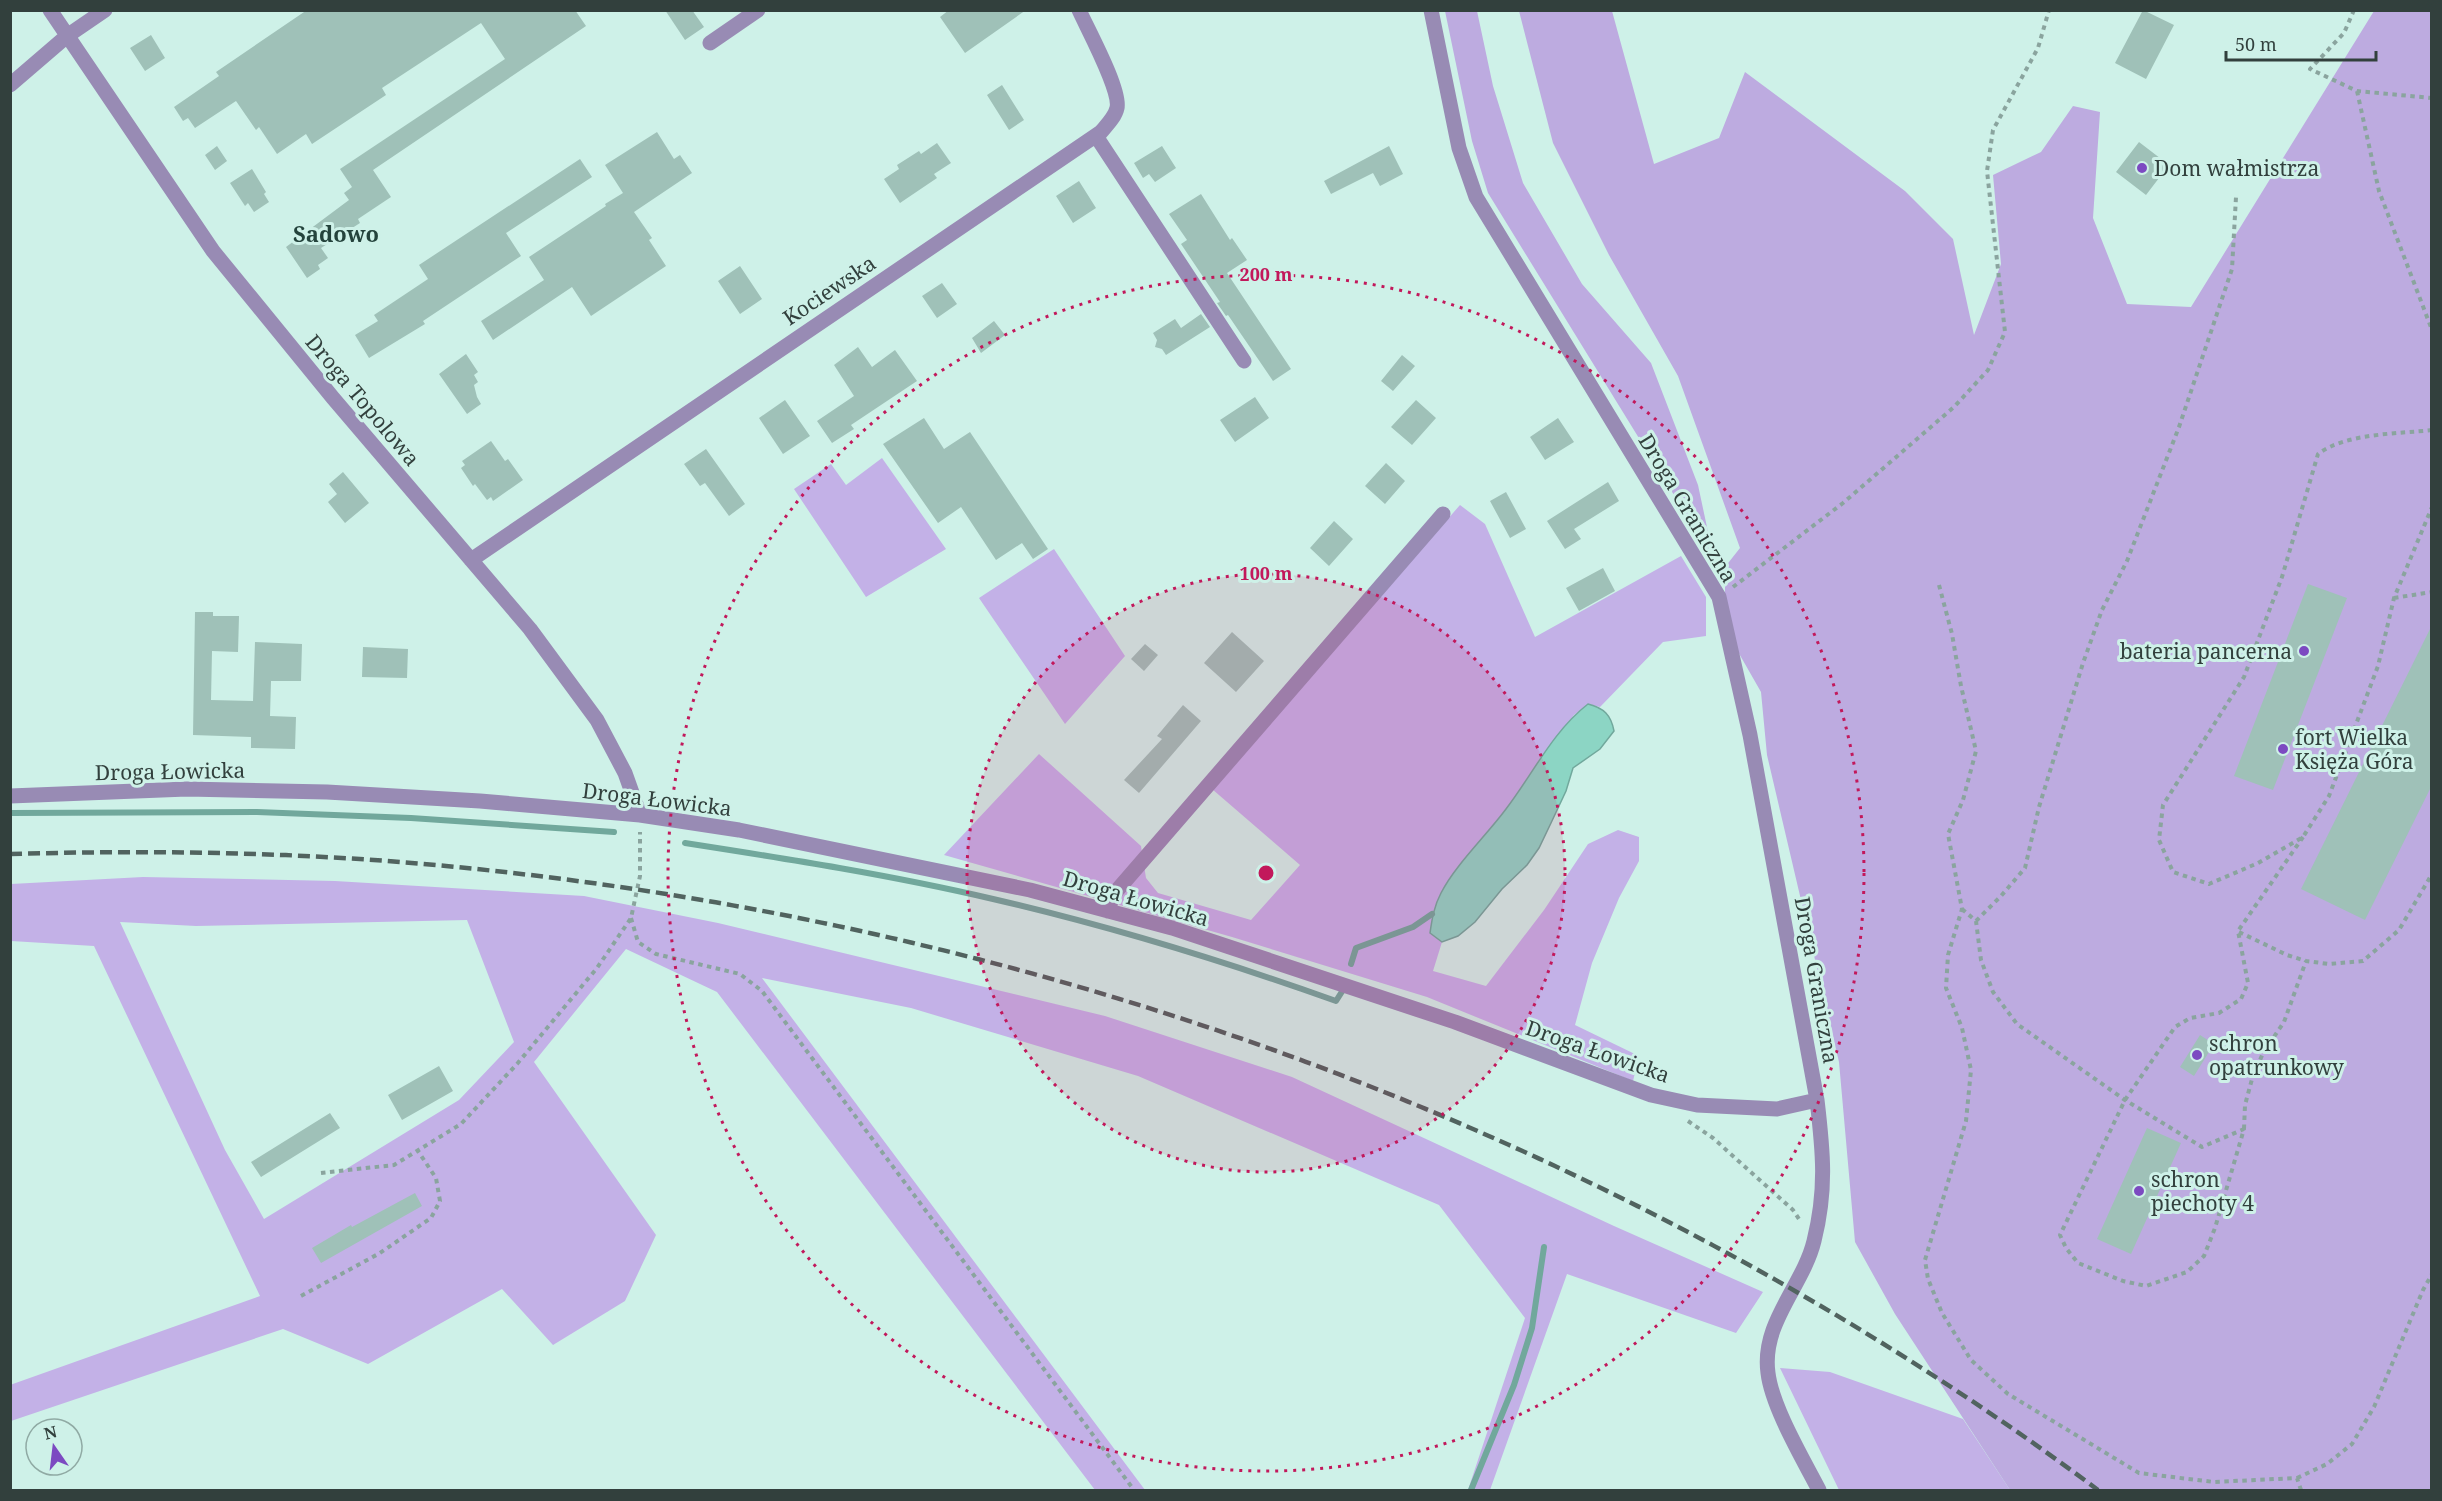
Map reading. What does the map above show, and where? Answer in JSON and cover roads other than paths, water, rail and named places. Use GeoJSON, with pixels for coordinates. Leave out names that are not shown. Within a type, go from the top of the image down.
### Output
{"type":"FeatureCollection","features":[{"type":"Feature","properties":{"kind":"street","name":"Droga Topolowa"},"geometry":{"type":"LineString","coordinates":[[50,10],[213,251],[333,398],[530,629],[597,720],[625,773],[640,815]]}},
{"type":"Feature","properties":{"kind":"street"},"geometry":{"type":"LineString","coordinates":[[10,85],[67,36],[105,10]]}},
{"type":"Feature","properties":{"kind":"street"},"geometry":{"type":"LineString","coordinates":[[710,43],[758,10]]}},
{"type":"Feature","properties":{"kind":"street","name":"Kociewska"},"geometry":{"type":"LineString","coordinates":[[471,560],[1096,136],[1113,118],[1118,99],[1079,10]]}},
{"type":"Feature","properties":{"kind":"street","name":"Droga Graniczna"},"geometry":{"type":"LineString","coordinates":[[1431,10],[1459,148],[1476,197],[1719,597],[1750,735],[1817,1100]]}},
{"type":"Feature","properties":{"kind":"street"},"geometry":{"type":"LineString","coordinates":[[1096,136],[1244,361]]}},
{"type":"Feature","properties":{"kind":"street"},"geometry":{"type":"LineString","coordinates":[[1108,911],[1113,895],[1443,514]]}},
{"type":"Feature","properties":{"kind":"street","name":"Droga Łowicka"},"geometry":{"type":"LineString","coordinates":[[10,796],[188,789],[327,792],[480,801],[640,815],[740,830],[1030,890],[1172,928],[1432,1015],[1651,1095],[1697,1105],[1778,1109],[1817,1100]]}},
{"type":"Feature","properties":{"kind":"street"},"geometry":{"type":"LineString","coordinates":[[1817,1100],[1824,1186],[1814,1243],[1778,1317],[1769,1342],[1767,1372],[1785,1424],[1819,1491]]}},
{"type":"Feature","properties":{"kind":"waterway"},"geometry":{"type":"LineString","coordinates":[[10,813],[257,812],[411,818],[614,832]]}},
{"type":"Feature","properties":{"kind":"waterway"},"geometry":{"type":"LineString","coordinates":[[685,843],[955,890],[1036,909],[1209,958],[1336,1001],[1343,990]]}},
{"type":"Feature","properties":{"kind":"waterway"},"geometry":{"type":"LineString","coordinates":[[1351,964],[1356,948],[1413,927],[1432,914]]}},
{"type":"Feature","properties":{"kind":"waterway"},"geometry":{"type":"LineString","coordinates":[[1471,1490],[1514,1385],[1532,1328],[1544,1247]]}},
{"type":"Feature","properties":{"kind":"railway"},"geometry":{"type":"LineString","coordinates":[[10,854],[174,852],[392,861],[668,894],[887,937],[1103,994],[1315,1065],[1521,1150],[1721,1250],[1914,1363],[2098,1490]]}},
{"type":"Feature","properties":{"kind":"place","name":"Dom wałmistrza"},"geometry":{"type":"Point","coordinates":[2142,168]}},
{"type":"Feature","properties":{"kind":"place","name":"bateria pancerna"},"geometry":{"type":"Point","coordinates":[2304,651]}},
{"type":"Feature","properties":{"kind":"place","name":"fort Wielka Księża Góra"},"geometry":{"type":"Point","coordinates":[2283,749]}},
{"type":"Feature","properties":{"kind":"place","name":"schron opatrunkowy"},"geometry":{"type":"Point","coordinates":[2197,1055]}},
{"type":"Feature","properties":{"kind":"place","name":"schron piechoty 4"},"geometry":{"type":"Point","coordinates":[2139,1191]}},
{"type":"Feature","properties":{"kind":"district","name":"Sadowo"},"geometry":{"type":"Point","coordinates":[336,233]}}]}
